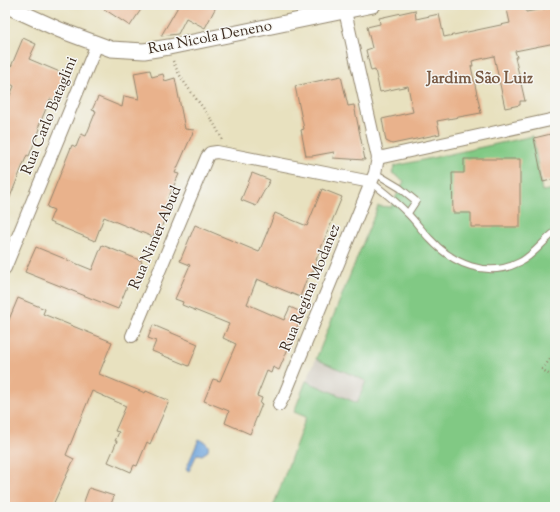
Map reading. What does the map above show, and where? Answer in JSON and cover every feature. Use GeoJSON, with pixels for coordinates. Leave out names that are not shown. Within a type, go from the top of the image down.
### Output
{"type":"FeatureCollection","features":[{"type":"Feature","properties":{"kind":"street","name":"Rua Nicola Deneno"},"geometry":{"type":"LineString","coordinates":[[5,6],[97,44],[111,48],[137,51],[169,47],[365,6]]}},
{"type":"Feature","properties":{"kind":"street"},"geometry":{"type":"LineString","coordinates":[[345,11],[378,158],[555,119]]}},
{"type":"Feature","properties":{"kind":"street","name":"Rua Carlo Bataglini"},"geometry":{"type":"LineString","coordinates":[[5,268],[97,44]]}},
{"type":"Feature","properties":{"kind":"street","name":"Rua Nimer Abud"},"geometry":{"type":"LineString","coordinates":[[132,336],[207,157],[210,153],[224,153]]}},
{"type":"Feature","properties":{"kind":"street"},"geometry":{"type":"LineString","coordinates":[[224,153],[373,178]]}},
{"type":"Feature","properties":{"kind":"street","name":"Rua Regina Modanez"},"geometry":{"type":"LineString","coordinates":[[279,406],[373,178],[378,158]]}},
{"type":"Feature","properties":{"kind":"lane"},"geometry":{"type":"LineString","coordinates":[[373,178],[408,213],[431,240],[453,258],[465,265],[492,269],[508,267],[521,262],[555,232]]}},
{"type":"Feature","properties":{"kind":"lane"},"geometry":{"type":"LineString","coordinates":[[373,178],[400,188],[416,202],[408,213]]}},
{"type":"Feature","properties":{"kind":"path"},"geometry":{"type":"LineString","coordinates":[[169,47],[177,73],[216,127],[223,144],[224,153]]}},
{"type":"Feature","properties":{"kind":"path"},"geometry":{"type":"LineString","coordinates":[[555,353],[542,369],[555,379]]}},
{"type":"Feature","properties":{"kind":"shaded area"},"geometry":{"type":"Polygon","coordinates":[[[316,359],[366,381],[357,403],[306,381],[316,359]]]}},
{"type":"Feature","properties":{"kind":"green space"},"geometry":{"type":"Polygon","coordinates":[[[533,136],[542,191],[555,189],[555,507],[273,507],[306,417],[294,412],[306,381],[357,403],[366,381],[316,359],[378,206],[391,207],[404,181],[392,173],[395,166],[533,136]]]}},
{"type":"Feature","properties":{"kind":"water"},"geometry":{"type":"Polygon","coordinates":[[[199,439],[208,445],[208,451],[202,455],[197,454],[189,471],[186,469],[199,439]]]}},
{"type":"Feature","properties":{"kind":"building"},"geometry":{"type":"Polygon","coordinates":[[[98,5],[144,5],[130,26],[98,5]]]}},
{"type":"Feature","properties":{"kind":"building"},"geometry":{"type":"Polygon","coordinates":[[[179,5],[217,5],[205,28],[186,18],[178,34],[161,36],[179,5]]]}},
{"type":"Feature","properties":{"kind":"building"},"geometry":{"type":"Polygon","coordinates":[[[506,5],[524,5],[526,12],[555,7],[555,43],[515,51],[525,101],[520,101],[520,105],[505,108],[494,56],[472,61],[473,66],[471,66],[481,113],[437,121],[440,134],[392,144],[386,141],[382,119],[413,112],[408,86],[380,92],[375,70],[371,71],[366,50],[372,48],[367,27],[380,24],[379,18],[415,10],[416,19],[439,14],[444,37],[510,23],[506,5]]]}},
{"type":"Feature","properties":{"kind":"building"},"geometry":{"type":"Polygon","coordinates":[[[23,38],[36,44],[29,59],[67,75],[56,101],[50,99],[38,128],[40,129],[29,156],[27,155],[6,207],[5,107],[14,86],[5,81],[23,38]]]}},
{"type":"Feature","properties":{"kind":"building"},"geometry":{"type":"Polygon","coordinates":[[[150,70],[152,77],[163,74],[165,81],[175,78],[185,129],[194,130],[175,173],[179,174],[168,199],[172,201],[159,233],[155,232],[153,237],[104,217],[95,241],[49,222],[54,210],[47,207],[72,145],[76,147],[81,134],[86,136],[96,111],[92,110],[98,97],[122,107],[124,96],[139,99],[134,73],[150,70]]]}},
{"type":"Feature","properties":{"kind":"building"},"geometry":{"type":"Polygon","coordinates":[[[341,76],[348,106],[354,105],[365,160],[333,158],[334,152],[306,156],[301,130],[304,129],[295,86],[341,76]]]}},
{"type":"Feature","properties":{"kind":"building"},"geometry":{"type":"Polygon","coordinates":[[[555,133],[555,179],[543,182],[534,138],[555,133]]]}},
{"type":"Feature","properties":{"kind":"building"},"geometry":{"type":"Polygon","coordinates":[[[464,159],[520,159],[520,227],[471,227],[471,213],[453,213],[452,173],[464,173],[464,159]]]}},
{"type":"Feature","properties":{"kind":"building"},"geometry":{"type":"Polygon","coordinates":[[[252,173],[270,180],[256,206],[241,200],[252,173]]]}},
{"type":"Feature","properties":{"kind":"building"},"geometry":{"type":"Polygon","coordinates":[[[322,189],[342,197],[316,260],[318,261],[313,272],[308,279],[307,278],[300,297],[257,279],[247,304],[284,320],[290,307],[303,313],[279,370],[273,367],[271,373],[267,371],[257,396],[262,398],[260,404],[262,404],[250,434],[225,423],[229,411],[204,401],[213,379],[220,381],[236,344],[223,338],[229,324],[182,305],[183,302],[175,299],[190,265],[180,261],[195,225],[259,252],[275,213],[307,226],[322,189]]]}},
{"type":"Feature","properties":{"kind":"building"},"geometry":{"type":"Polygon","coordinates":[[[102,245],[142,261],[137,274],[141,276],[136,287],[128,284],[118,309],[25,272],[36,247],[92,270],[102,245]]]}},
{"type":"Feature","properties":{"kind":"building"},"geometry":{"type":"Polygon","coordinates":[[[18,298],[45,309],[43,314],[112,342],[99,374],[169,401],[150,444],[147,442],[137,466],[134,465],[131,472],[108,462],[117,441],[115,441],[119,432],[115,431],[126,406],[92,391],[66,455],[74,459],[52,507],[5,507],[5,329],[18,298]]]}},
{"type":"Feature","properties":{"kind":"building"},"geometry":{"type":"Polygon","coordinates":[[[153,325],[198,344],[189,366],[152,351],[156,341],[148,338],[153,325]]]}},
{"type":"Feature","properties":{"kind":"building"},"geometry":{"type":"Polygon","coordinates":[[[89,488],[114,496],[110,507],[82,507],[89,488]]]}},
{"type":"Feature","properties":{"kind":"district","name":"Jardim São Luiz"},"geometry":{"type":"Point","coordinates":[480,79]}}]}
